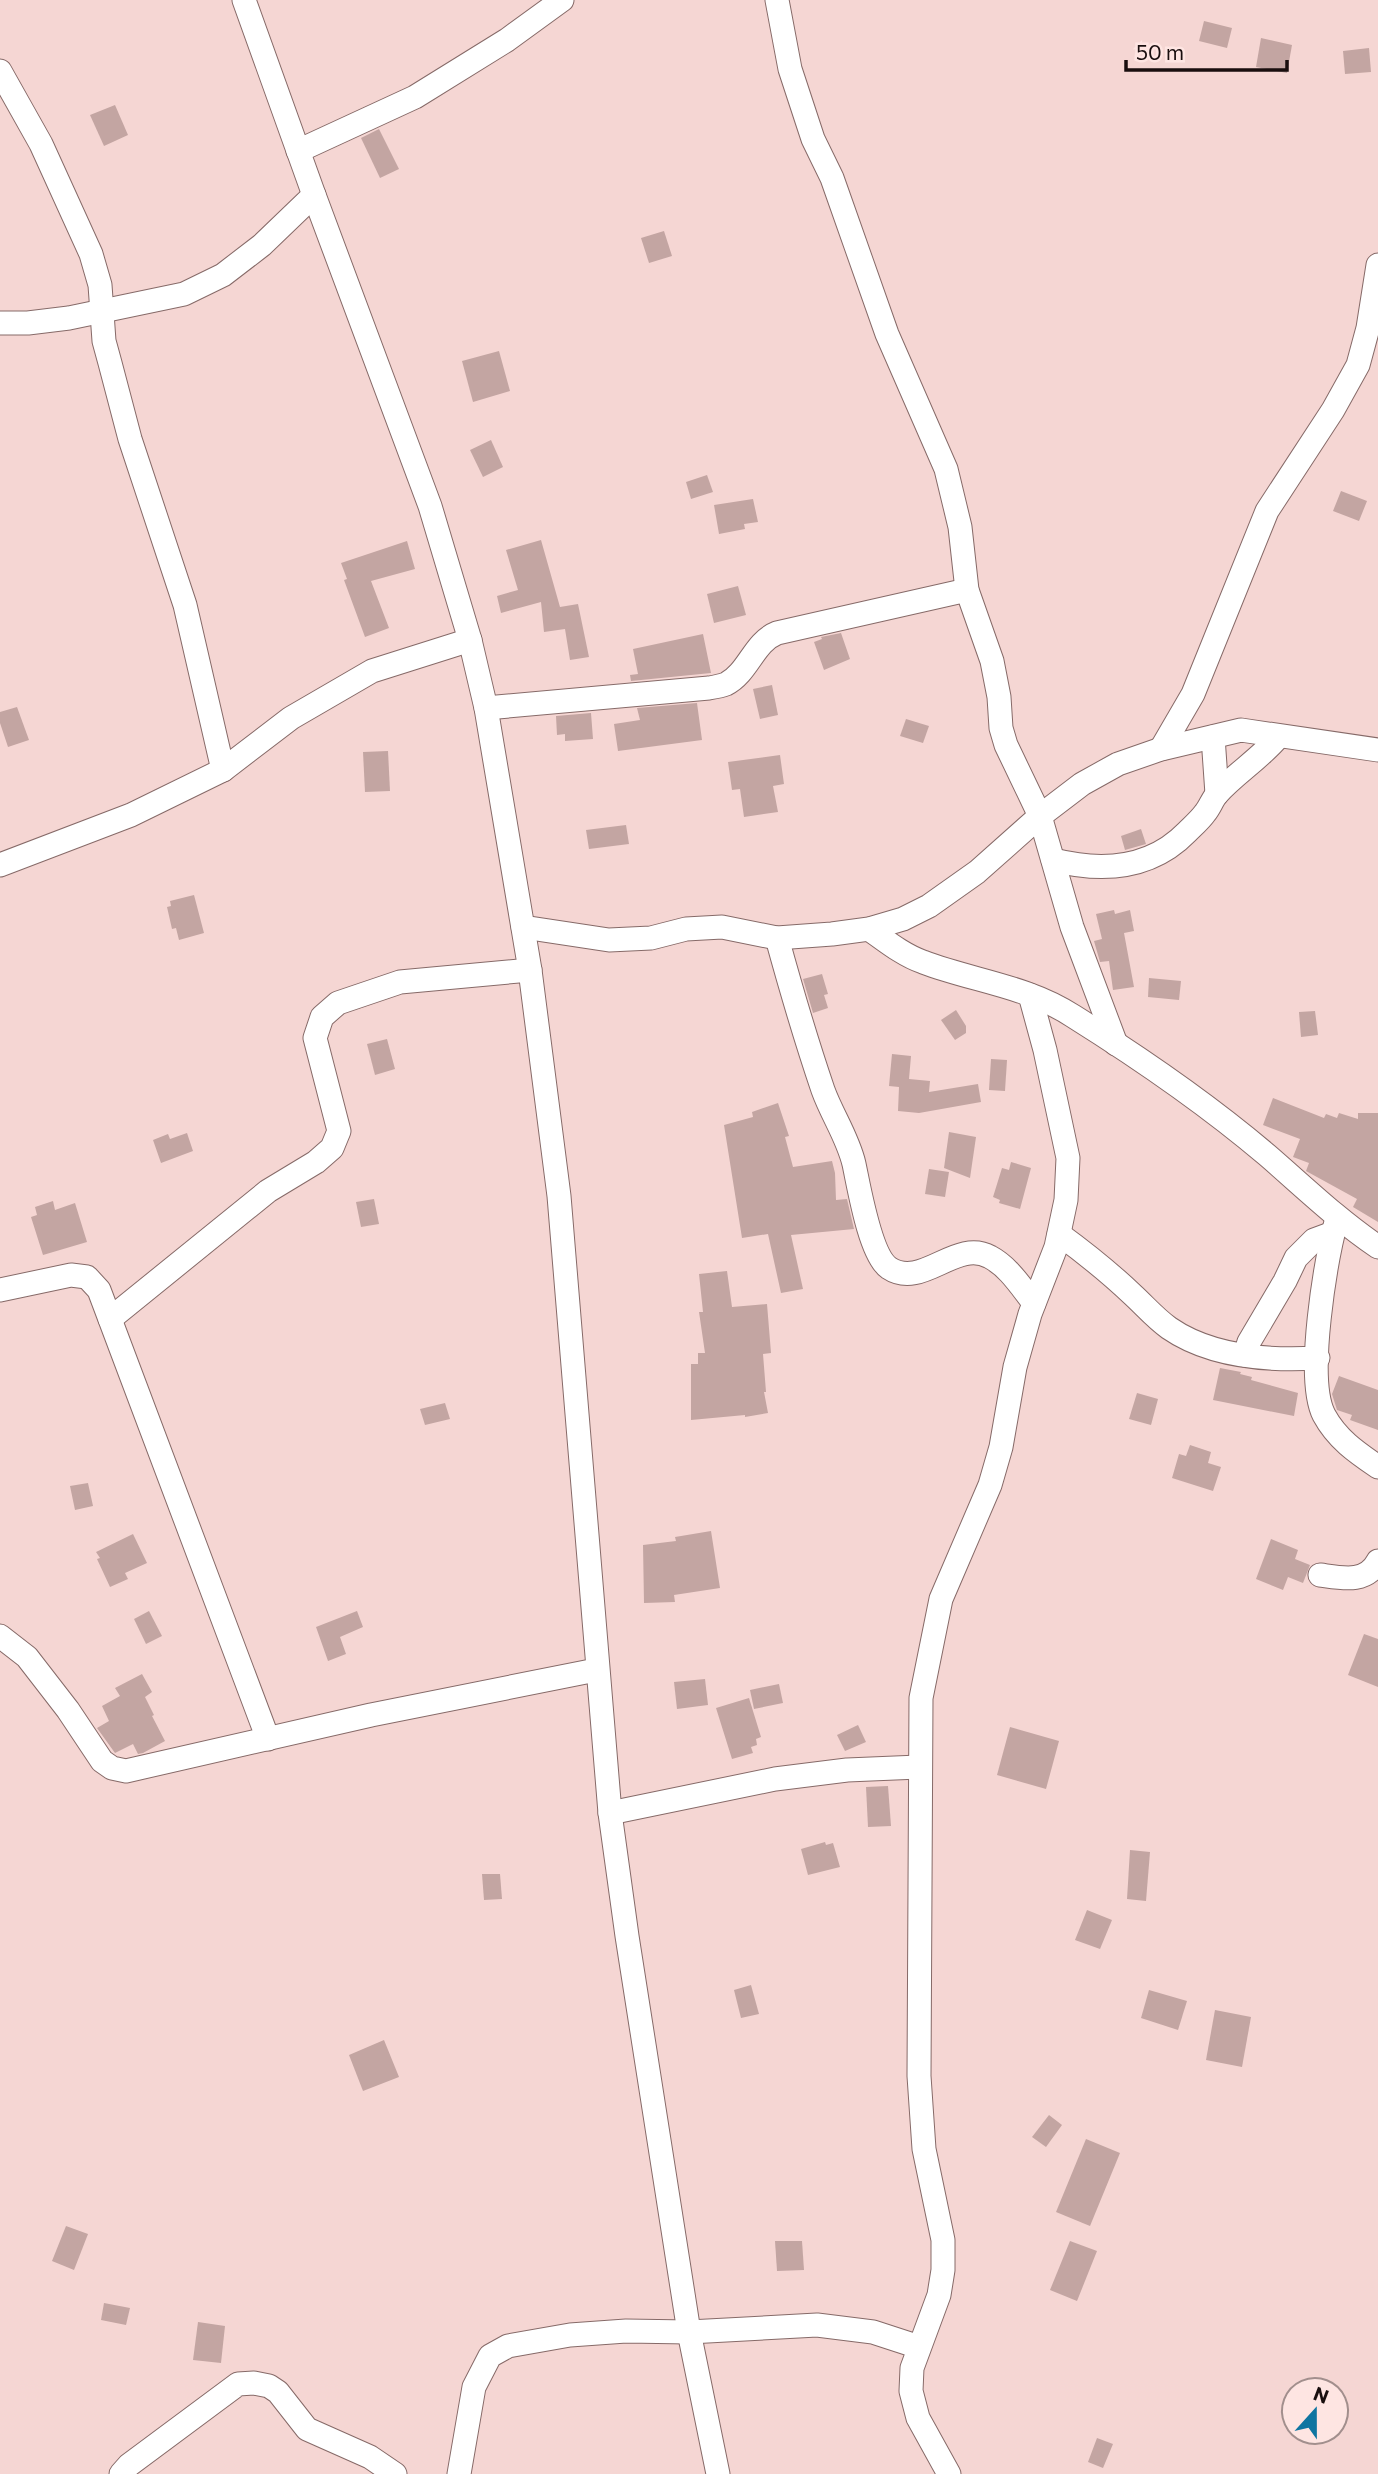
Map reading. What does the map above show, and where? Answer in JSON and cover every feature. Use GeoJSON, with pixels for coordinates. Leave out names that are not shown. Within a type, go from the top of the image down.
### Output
{"type":"FeatureCollection","features":[{"type":"Feature","properties":{"kind":"street"},"geometry":{"type":"LineString","coordinates":[[244,0],[430,506],[470,640],[486,708],[530,970],[559,1196],[596,1670],[610,1813],[689,2332],[718,2474]]}},
{"type":"Feature","properties":{"kind":"street"},"geometry":{"type":"LineString","coordinates":[[298,150],[415,97],[507,40],[562,0]]}},
{"type":"Feature","properties":{"kind":"street"},"geometry":{"type":"LineString","coordinates":[[777,0],[790,69],[813,139],[832,178],[887,334],[946,469],[960,527],[967,590],[992,661],[999,697],[1001,728],[1006,745],[1040,816],[1087,971],[1116,1044]]}},
{"type":"Feature","properties":{"kind":"street"},"geometry":{"type":"LineString","coordinates":[[0,71],[41,144],[91,254],[100,285],[104,341],[130,439],[185,605],[223,770]]}},
{"type":"Feature","properties":{"kind":"street"},"geometry":{"type":"LineString","coordinates":[[0,323],[28,323],[103,312],[184,294],[223,275],[262,245],[314,195]]}},
{"type":"Feature","properties":{"kind":"street"},"geometry":{"type":"LineString","coordinates":[[1161,750],[1182,718],[1193,694],[1267,511],[1314,441],[1358,365],[1368,328],[1378,265]]}},
{"type":"Feature","properties":{"kind":"street"},"geometry":{"type":"LineString","coordinates":[[486,708],[709,688],[725,684],[734,678],[765,638],[777,633],[967,590]]}},
{"type":"Feature","properties":{"kind":"street"},"geometry":{"type":"LineString","coordinates":[[0,865],[131,815],[223,770],[291,718],[372,671],[470,640]]}},
{"type":"Feature","properties":{"kind":"street"},"geometry":{"type":"LineString","coordinates":[[523,927],[609,940],[651,938],[686,929],[722,927],[777,938],[869,929],[903,919],[929,906],[977,872],[1040,816],[1082,784],[1118,764],[1241,730],[1378,750]]}},
{"type":"Feature","properties":{"kind":"street"},"geometry":{"type":"LineString","coordinates":[[1052,860],[1106,868],[1153,857],[1172,847],[1205,813],[1217,794],[1279,736]]}},
{"type":"Feature","properties":{"kind":"street"},"geometry":{"type":"LineString","coordinates":[[1213,737],[1217,794]]}},
{"type":"Feature","properties":{"kind":"street"},"geometry":{"type":"LineString","coordinates":[[869,929],[892,946],[923,962],[1030,995],[1070,1013],[1267,1155],[1335,1225],[1378,1247]]}},
{"type":"Feature","properties":{"kind":"street"},"geometry":{"type":"LineString","coordinates":[[777,938],[816,1067],[853,1159],[868,1221],[882,1259],[889,1268],[914,1273],[932,1268],[952,1256],[983,1254],[1006,1268],[1034,1303]]}},
{"type":"Feature","properties":{"kind":"street"},"geometry":{"type":"LineString","coordinates":[[110,1319],[268,1191],[332,1148],[339,1131],[315,1038],[322,1017],[338,1003],[400,982],[530,970]]}},
{"type":"Feature","properties":{"kind":"street"},"geometry":{"type":"LineString","coordinates":[[949,2474],[918,2418],[911,2391],[912,2368],[939,2295],[943,2260],[943,2240],[924,2149],[919,2076],[920,1698],[941,1598],[990,1485],[1001,1447],[1014,1367],[1059,1234],[1066,1200],[1068,1158],[1045,1050],[1030,995]]}},
{"type":"Feature","properties":{"kind":"street"},"geometry":{"type":"LineString","coordinates":[[1245,1355],[1249,1342],[1296,1258],[1314,1240],[1335,1225]]}},
{"type":"Feature","properties":{"kind":"street"},"geometry":{"type":"LineString","coordinates":[[1335,1225],[1323,1284],[1318,1358],[1319,1395],[1323,1413],[1339,1438],[1378,1467]]}},
{"type":"Feature","properties":{"kind":"street"},"geometry":{"type":"LineString","coordinates":[[1059,1234],[1087,1254],[1170,1329],[1198,1343],[1219,1350],[1283,1360],[1318,1358]]}},
{"type":"Feature","properties":{"kind":"street"},"geometry":{"type":"LineString","coordinates":[[0,1290],[71,1275],[87,1278],[99,1290],[268,1739]]}},
{"type":"Feature","properties":{"kind":"street"},"geometry":{"type":"LineString","coordinates":[[1320,1575],[1349,1579],[1362,1577],[1374,1569],[1378,1561]]}},
{"type":"Feature","properties":{"kind":"street"},"geometry":{"type":"LineString","coordinates":[[0,1636],[26,1657],[68,1710],[102,1761],[112,1768],[126,1771],[371,1715],[596,1670]]}},
{"type":"Feature","properties":{"kind":"street"},"geometry":{"type":"LineString","coordinates":[[610,1813],[775,1779],[847,1770],[919,1767]]}},
{"type":"Feature","properties":{"kind":"street"},"geometry":{"type":"LineString","coordinates":[[459,2474],[474,2387],[490,2356],[508,2346],[570,2335],[626,2331],[689,2332],[817,2325],[873,2332],[919,2347]]}},
{"type":"Feature","properties":{"kind":"street"},"geometry":{"type":"LineString","coordinates":[[121,2474],[129,2465],[238,2385],[254,2383],[269,2386],[278,2392],[307,2429],[370,2457],[395,2474]]}},
{"type":"Feature","properties":{"kind":"building"},"geometry":{"type":"Polygon","coordinates":[[[1204,21],[1232,28],[1227,48],[1199,41],[1204,21]]]}},
{"type":"Feature","properties":{"kind":"building"},"geometry":{"type":"Polygon","coordinates":[[[1261,38],[1292,45],[1287,73],[1256,67],[1261,38]]]}},
{"type":"Feature","properties":{"kind":"building"},"geometry":{"type":"Polygon","coordinates":[[[1369,48],[1371,72],[1345,74],[1343,51],[1369,48]]]}},
{"type":"Feature","properties":{"kind":"building"},"geometry":{"type":"Polygon","coordinates":[[[115,105],[128,135],[104,146],[90,115],[115,105]]]}},
{"type":"Feature","properties":{"kind":"building"},"geometry":{"type":"Polygon","coordinates":[[[379,129],[399,169],[380,178],[361,138],[379,129]]]}},
{"type":"Feature","properties":{"kind":"building"},"geometry":{"type":"Polygon","coordinates":[[[664,231],[672,256],[649,263],[641,238],[664,231]]]}},
{"type":"Feature","properties":{"kind":"building"},"geometry":{"type":"Polygon","coordinates":[[[499,351],[510,391],[473,402],[462,361],[499,351]]]}},
{"type":"Feature","properties":{"kind":"building"},"geometry":{"type":"Polygon","coordinates":[[[491,440],[503,467],[483,477],[470,450],[491,440]]]}},
{"type":"Feature","properties":{"kind":"building"},"geometry":{"type":"Polygon","coordinates":[[[707,475],[713,492],[691,499],[686,482],[707,475]]]}},
{"type":"Feature","properties":{"kind":"building"},"geometry":{"type":"Polygon","coordinates":[[[1341,491],[1367,501],[1359,521],[1333,511],[1341,491]]]}},
{"type":"Feature","properties":{"kind":"building"},"geometry":{"type":"Polygon","coordinates":[[[753,499],[758,522],[744,524],[745,529],[719,534],[714,505],[753,499]]]}},
{"type":"Feature","properties":{"kind":"building"},"geometry":{"type":"Polygon","coordinates":[[[541,540],[560,607],[578,604],[589,657],[570,660],[565,629],[544,632],[541,602],[501,613],[497,596],[518,590],[506,550],[541,540]]]}},
{"type":"Feature","properties":{"kind":"building"},"geometry":{"type":"Polygon","coordinates":[[[407,541],[415,569],[371,581],[389,628],[365,637],[344,580],[347,579],[341,563],[407,541]]]}},
{"type":"Feature","properties":{"kind":"building"},"geometry":{"type":"Polygon","coordinates":[[[738,586],[746,615],[714,623],[707,594],[738,586]]]}},
{"type":"Feature","properties":{"kind":"building"},"geometry":{"type":"Polygon","coordinates":[[[841,633],[850,659],[824,670],[814,642],[822,639],[821,637],[841,633]]]}},
{"type":"Feature","properties":{"kind":"building"},"geometry":{"type":"Polygon","coordinates":[[[703,634],[711,673],[631,681],[630,675],[638,674],[633,649],[703,634]]]}},
{"type":"Feature","properties":{"kind":"building"},"geometry":{"type":"Polygon","coordinates":[[[772,685],[778,715],[760,719],[753,689],[772,685]]]}},
{"type":"Feature","properties":{"kind":"building"},"geometry":{"type":"Polygon","coordinates":[[[697,703],[702,740],[618,751],[614,724],[640,720],[637,708],[697,703]]]}},
{"type":"Feature","properties":{"kind":"building"},"geometry":{"type":"Polygon","coordinates":[[[17,707],[29,740],[8,747],[0,723],[0,712],[17,707]]]}},
{"type":"Feature","properties":{"kind":"building"},"geometry":{"type":"Polygon","coordinates":[[[591,713],[593,739],[565,741],[565,734],[557,735],[556,716],[591,713]]]}},
{"type":"Feature","properties":{"kind":"building"},"geometry":{"type":"Polygon","coordinates":[[[906,719],[929,726],[923,743],[900,736],[906,719]]]}},
{"type":"Feature","properties":{"kind":"building"},"geometry":{"type":"Polygon","coordinates":[[[388,751],[390,791],[365,792],[363,752],[388,751]]]}},
{"type":"Feature","properties":{"kind":"building"},"geometry":{"type":"Polygon","coordinates":[[[780,755],[784,784],[773,786],[778,812],[744,817],[740,789],[732,790],[728,762],[780,755]]]}},
{"type":"Feature","properties":{"kind":"building"},"geometry":{"type":"Polygon","coordinates":[[[626,825],[629,844],[589,849],[586,830],[626,825]]]}},
{"type":"Feature","properties":{"kind":"building"},"geometry":{"type":"Polygon","coordinates":[[[1141,829],[1146,844],[1125,850],[1121,836],[1141,829]]]}},
{"type":"Feature","properties":{"kind":"building"},"geometry":{"type":"Polygon","coordinates":[[[194,895],[204,933],[179,940],[176,928],[172,929],[167,907],[171,906],[170,901],[194,895]]]}},
{"type":"Feature","properties":{"kind":"building"},"geometry":{"type":"Polygon","coordinates":[[[1114,910],[1115,914],[1130,910],[1134,931],[1124,933],[1134,987],[1113,990],[1109,961],[1100,962],[1094,941],[1102,939],[1096,914],[1114,910]]]}},
{"type":"Feature","properties":{"kind":"building"},"geometry":{"type":"Polygon","coordinates":[[[822,974],[828,994],[824,995],[828,1008],[813,1013],[803,979],[822,974]]]}},
{"type":"Feature","properties":{"kind":"building"},"geometry":{"type":"Polygon","coordinates":[[[1149,978],[1181,981],[1179,1000],[1148,997],[1149,978]]]}},
{"type":"Feature","properties":{"kind":"building"},"geometry":{"type":"Polygon","coordinates":[[[956,1010],[966,1026],[966,1033],[955,1040],[941,1020],[956,1010]]]}},
{"type":"Feature","properties":{"kind":"building"},"geometry":{"type":"Polygon","coordinates":[[[1315,1011],[1318,1035],[1301,1037],[1299,1012],[1315,1011]]]}},
{"type":"Feature","properties":{"kind":"building"},"geometry":{"type":"Polygon","coordinates":[[[387,1039],[395,1069],[375,1075],[367,1044],[387,1039]]]}},
{"type":"Feature","properties":{"kind":"building"},"geometry":{"type":"Polygon","coordinates":[[[892,1054],[911,1056],[909,1079],[930,1081],[929,1092],[978,1084],[981,1102],[919,1113],[898,1111],[899,1087],[889,1086],[892,1054]]]}},
{"type":"Feature","properties":{"kind":"building"},"geometry":{"type":"Polygon","coordinates":[[[991,1059],[1007,1060],[1005,1091],[989,1090],[991,1059]]]}},
{"type":"Feature","properties":{"kind":"building"},"geometry":{"type":"Polygon","coordinates":[[[1273,1098],[1324,1118],[1326,1114],[1337,1118],[1339,1113],[1358,1119],[1358,1113],[1378,1113],[1378,1222],[1353,1207],[1357,1199],[1306,1171],[1309,1163],[1293,1157],[1300,1139],[1263,1125],[1273,1098]]]}},
{"type":"Feature","properties":{"kind":"building"},"geometry":{"type":"Polygon","coordinates":[[[778,1103],[789,1136],[785,1137],[793,1167],[832,1161],[836,1200],[847,1199],[854,1229],[791,1235],[803,1289],[781,1293],[768,1234],[742,1238],[724,1125],[753,1117],[752,1112],[778,1103]]]}},
{"type":"Feature","properties":{"kind":"building"},"geometry":{"type":"Polygon","coordinates":[[[949,1132],[976,1137],[970,1178],[944,1168],[949,1132]]]}},
{"type":"Feature","properties":{"kind":"building"},"geometry":{"type":"Polygon","coordinates":[[[187,1133],[193,1151],[161,1163],[153,1140],[168,1134],[170,1139],[187,1133]]]}},
{"type":"Feature","properties":{"kind":"building"},"geometry":{"type":"Polygon","coordinates":[[[1011,1162],[1031,1168],[1020,1209],[999,1203],[1000,1200],[993,1197],[1002,1168],[1009,1170],[1011,1162]]]}},
{"type":"Feature","properties":{"kind":"building"},"geometry":{"type":"Polygon","coordinates":[[[929,1169],[949,1172],[945,1197],[925,1194],[929,1169]]]}},
{"type":"Feature","properties":{"kind":"building"},"geometry":{"type":"Polygon","coordinates":[[[374,1199],[379,1224],[361,1227],[356,1202],[374,1199]]]}},
{"type":"Feature","properties":{"kind":"building"},"geometry":{"type":"Polygon","coordinates":[[[53,1201],[55,1210],[75,1203],[87,1242],[43,1255],[31,1217],[37,1215],[35,1207],[53,1201]]]}},
{"type":"Feature","properties":{"kind":"building"},"geometry":{"type":"Polygon","coordinates":[[[727,1271],[732,1307],[767,1304],[771,1353],[763,1354],[764,1392],[768,1413],[691,1420],[691,1364],[698,1364],[698,1353],[705,1353],[699,1312],[703,1312],[699,1274],[727,1271]]]}},
{"type":"Feature","properties":{"kind":"building"},"geometry":{"type":"Polygon","coordinates":[[[1220,1368],[1241,1372],[1240,1374],[1252,1377],[1251,1380],[1298,1393],[1294,1416],[1213,1400],[1220,1368]]]}},
{"type":"Feature","properties":{"kind":"building"},"geometry":{"type":"Polygon","coordinates":[[[1339,1376],[1378,1390],[1378,1430],[1350,1420],[1352,1415],[1337,1410],[1332,1394],[1339,1376]]]}},
{"type":"Feature","properties":{"kind":"building"},"geometry":{"type":"Polygon","coordinates":[[[1137,1393],[1158,1399],[1151,1425],[1129,1419],[1137,1393]]]}},
{"type":"Feature","properties":{"kind":"building"},"geometry":{"type":"Polygon","coordinates":[[[445,1403],[450,1419],[425,1425],[420,1409],[445,1403]]]}},
{"type":"Feature","properties":{"kind":"building"},"geometry":{"type":"Polygon","coordinates":[[[1190,1445],[1211,1452],[1208,1463],[1221,1467],[1213,1491],[1172,1478],[1179,1454],[1186,1456],[1190,1445]]]}},
{"type":"Feature","properties":{"kind":"building"},"geometry":{"type":"Polygon","coordinates":[[[88,1483],[93,1506],[75,1510],[70,1486],[88,1483]]]}},
{"type":"Feature","properties":{"kind":"building"},"geometry":{"type":"Polygon","coordinates":[[[711,1531],[720,1588],[674,1595],[675,1602],[644,1603],[643,1545],[676,1541],[675,1537],[711,1531]]]}},
{"type":"Feature","properties":{"kind":"building"},"geometry":{"type":"Polygon","coordinates":[[[133,1534],[147,1563],[125,1573],[128,1579],[110,1587],[96,1552],[133,1534]]]}},
{"type":"Feature","properties":{"kind":"building"},"geometry":{"type":"Polygon","coordinates":[[[1271,1539],[1298,1550],[1295,1559],[1310,1565],[1303,1583],[1288,1577],[1283,1590],[1256,1579],[1271,1539]]]}},
{"type":"Feature","properties":{"kind":"building"},"geometry":{"type":"Polygon","coordinates":[[[149,1611],[162,1636],[146,1644],[134,1619],[149,1611]]]}},
{"type":"Feature","properties":{"kind":"building"},"geometry":{"type":"Polygon","coordinates":[[[357,1611],[363,1627],[340,1637],[346,1654],[328,1661],[316,1627],[357,1611]]]}},
{"type":"Feature","properties":{"kind":"building"},"geometry":{"type":"Polygon","coordinates":[[[1364,1634],[1378,1639],[1378,1687],[1348,1675],[1364,1634]]]}},
{"type":"Feature","properties":{"kind":"building"},"geometry":{"type":"Polygon","coordinates":[[[142,1674],[152,1692],[145,1697],[165,1741],[143,1753],[138,1754],[133,1744],[115,1753],[97,1728],[109,1721],[102,1706],[120,1696],[115,1688],[142,1674]]]}},
{"type":"Feature","properties":{"kind":"building"},"geometry":{"type":"Polygon","coordinates":[[[705,1679],[708,1705],[677,1709],[674,1682],[705,1679]]]}},
{"type":"Feature","properties":{"kind":"building"},"geometry":{"type":"Polygon","coordinates":[[[779,1684],[783,1703],[754,1709],[750,1690],[779,1684]]]}},
{"type":"Feature","properties":{"kind":"building"},"geometry":{"type":"Polygon","coordinates":[[[749,1698],[761,1737],[756,1739],[757,1745],[751,1747],[753,1753],[732,1759],[716,1708],[749,1698]]]}},
{"type":"Feature","properties":{"kind":"building"},"geometry":{"type":"Polygon","coordinates":[[[858,1725],[866,1742],[845,1751],[837,1735],[858,1725]]]}},
{"type":"Feature","properties":{"kind":"building"},"geometry":{"type":"Polygon","coordinates":[[[1010,1727],[1059,1741],[1046,1789],[997,1775],[1010,1727]]]}},
{"type":"Feature","properties":{"kind":"building"},"geometry":{"type":"Polygon","coordinates":[[[888,1786],[891,1826],[868,1827],[866,1787],[888,1786]]]}},
{"type":"Feature","properties":{"kind":"building"},"geometry":{"type":"Polygon","coordinates":[[[825,1842],[826,1845],[833,1843],[840,1867],[808,1875],[801,1849],[825,1842]]]}},
{"type":"Feature","properties":{"kind":"building"},"geometry":{"type":"Polygon","coordinates":[[[1130,1850],[1150,1852],[1146,1901],[1127,1899],[1130,1850]]]}},
{"type":"Feature","properties":{"kind":"building"},"geometry":{"type":"Polygon","coordinates":[[[482,1874],[500,1874],[502,1899],[484,1900],[482,1874]]]}},
{"type":"Feature","properties":{"kind":"building"},"geometry":{"type":"Polygon","coordinates":[[[1087,1910],[1112,1920],[1100,1949],[1075,1940],[1087,1910]]]}},
{"type":"Feature","properties":{"kind":"building"},"geometry":{"type":"Polygon","coordinates":[[[751,1985],[759,2014],[741,2018],[734,1990],[751,1985]]]}},
{"type":"Feature","properties":{"kind":"building"},"geometry":{"type":"Polygon","coordinates":[[[1149,1990],[1187,2001],[1178,2030],[1141,2018],[1149,1990]]]}},
{"type":"Feature","properties":{"kind":"building"},"geometry":{"type":"Polygon","coordinates":[[[1215,2010],[1251,2017],[1242,2067],[1206,2060],[1215,2010]]]}},
{"type":"Feature","properties":{"kind":"building"},"geometry":{"type":"Polygon","coordinates":[[[384,2040],[399,2077],[363,2091],[349,2055],[384,2040]]]}},
{"type":"Feature","properties":{"kind":"building"},"geometry":{"type":"Polygon","coordinates":[[[1049,2115],[1062,2125],[1046,2147],[1032,2137],[1049,2115]]]}},
{"type":"Feature","properties":{"kind":"building"},"geometry":{"type":"Polygon","coordinates":[[[1086,2139],[1120,2153],[1090,2226],[1056,2212],[1086,2139]]]}},
{"type":"Feature","properties":{"kind":"building"},"geometry":{"type":"Polygon","coordinates":[[[66,2226],[88,2234],[74,2270],[52,2261],[66,2226]]]}},
{"type":"Feature","properties":{"kind":"building"},"geometry":{"type":"Polygon","coordinates":[[[775,2241],[802,2241],[804,2270],[777,2271],[775,2241]]]}},
{"type":"Feature","properties":{"kind":"building"},"geometry":{"type":"Polygon","coordinates":[[[1070,2241],[1097,2251],[1077,2301],[1050,2290],[1070,2241]]]}},
{"type":"Feature","properties":{"kind":"building"},"geometry":{"type":"Polygon","coordinates":[[[104,2303],[130,2308],[126,2325],[101,2320],[104,2303]]]}},
{"type":"Feature","properties":{"kind":"building"},"geometry":{"type":"Polygon","coordinates":[[[198,2322],[225,2326],[221,2363],[193,2360],[198,2322]]]}},
{"type":"Feature","properties":{"kind":"building"},"geometry":{"type":"Polygon","coordinates":[[[1097,2438],[1113,2444],[1103,2468],[1088,2462],[1097,2438]]]}}]}
